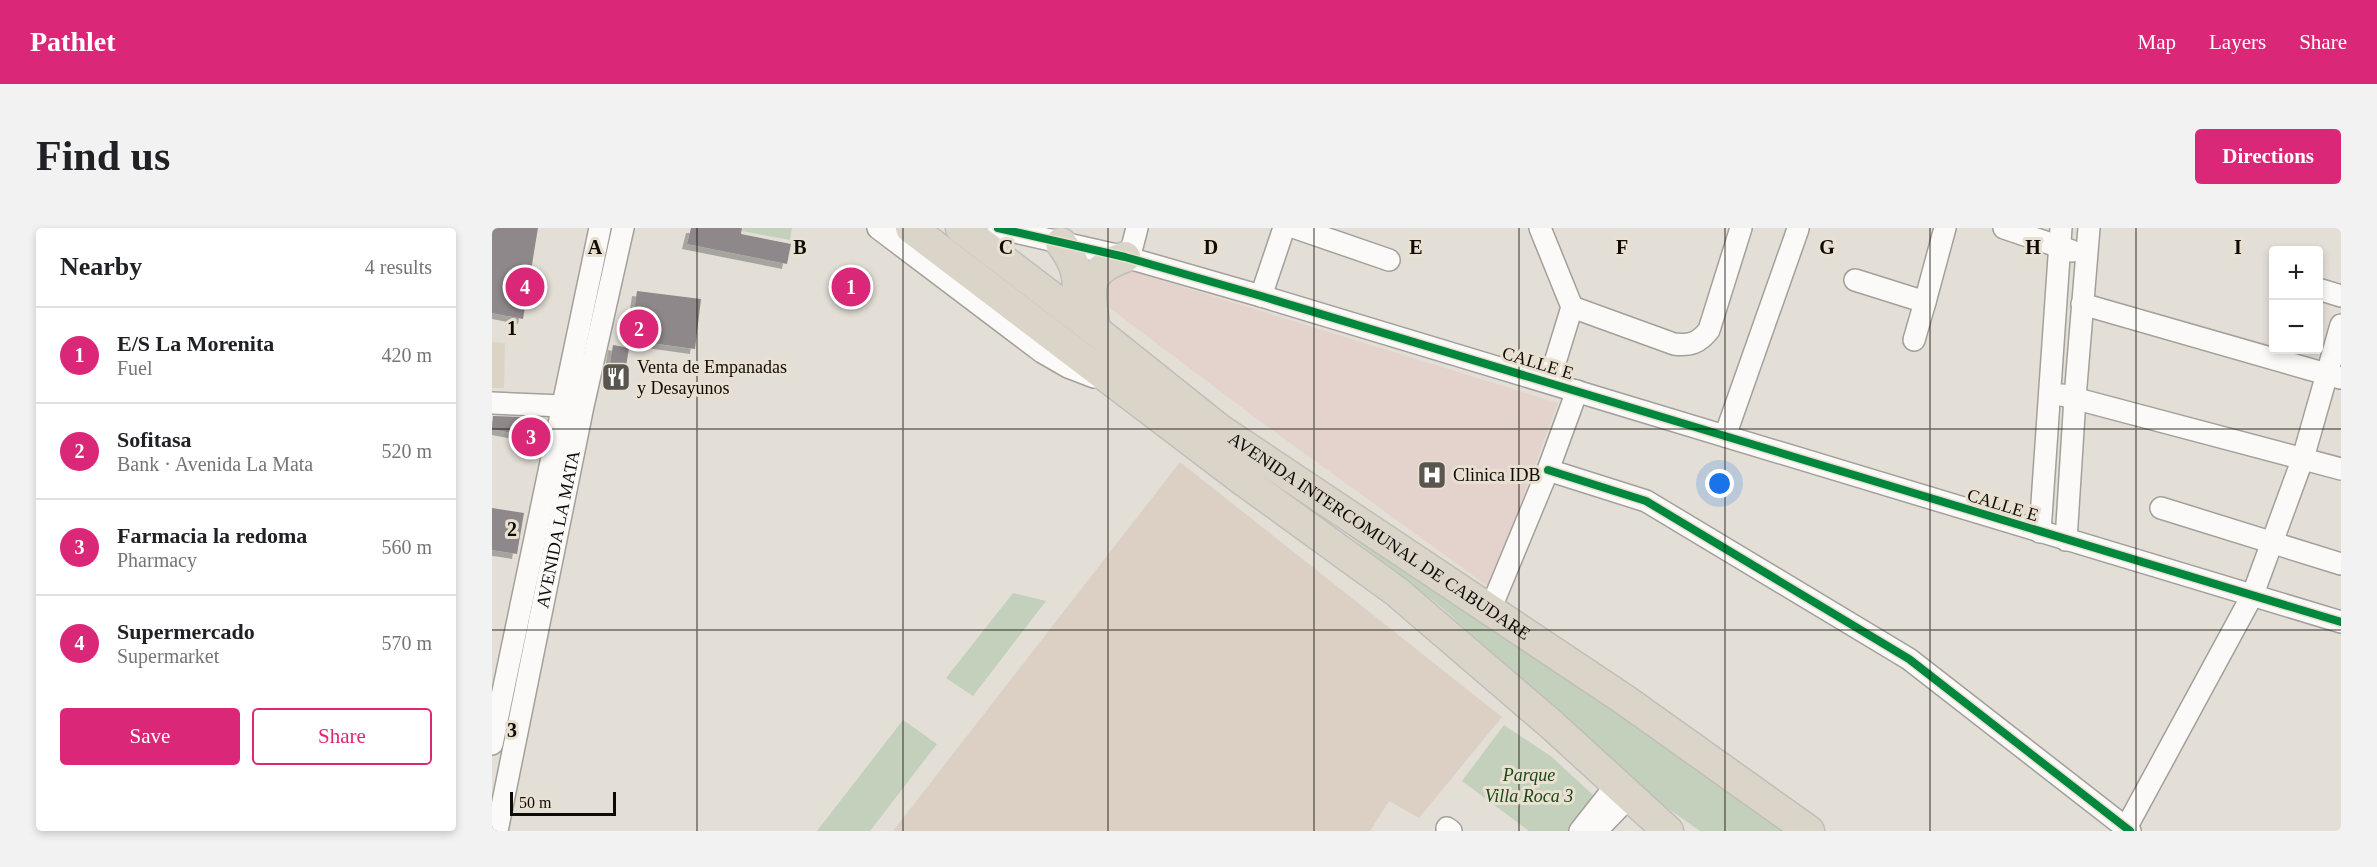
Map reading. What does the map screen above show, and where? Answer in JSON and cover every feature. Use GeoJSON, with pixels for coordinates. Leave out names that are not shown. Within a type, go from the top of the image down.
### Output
{"type":"FeatureCollection","features":[{"type":"Feature","properties":{"kind":"highway","name":"AVENIDA INTERCOMUNAL DE CABUDARE"},"geometry":{"type":"LineString","coordinates":[[911,228],[1397,592],[1552,725],[1668,831]]}},
{"type":"Feature","properties":{"kind":"highway","name":"AVENIDA INTERCOMUNAL DE CABUDARE"},"geometry":{"type":"LineString","coordinates":[[962,228],[1219,429],[1625,700],[1809,831]]}},
{"type":"Feature","properties":{"kind":"highway"},"geometry":{"type":"LineString","coordinates":[[1061,243],[1070,255],[1078,275],[1085,322]]}},
{"type":"Feature","properties":{"kind":"highway"},"geometry":{"type":"LineString","coordinates":[[1085,322],[1090,289],[1095,274],[1105,264],[1127,258]]}},
{"type":"Feature","properties":{"kind":"street","name":"AVENIDA LA MATA"},"geometry":{"type":"LineString","coordinates":[[492,740],[600,228]]}},
{"type":"Feature","properties":{"kind":"street","name":"AVENIDA LA MATA"},"geometry":{"type":"LineString","coordinates":[[497,831],[623,228]]}},
{"type":"Feature","properties":{"kind":"street"},"geometry":{"type":"LineString","coordinates":[[878,228],[1042,352],[1068,367],[1122,388]]}},
{"type":"Feature","properties":{"kind":"street","name":"CALLE E"},"geometry":{"type":"LineString","coordinates":[[998,228],[1127,258],[1262,296],[2341,622]]}},
{"type":"Feature","properties":{"kind":"street"},"geometry":{"type":"LineString","coordinates":[[1127,258],[1137,228]]}},
{"type":"Feature","properties":{"kind":"street"},"geometry":{"type":"LineString","coordinates":[[1262,296],[1284,228]]}},
{"type":"Feature","properties":{"kind":"street"},"geometry":{"type":"LineString","coordinates":[[1296,228],[1389,260]]}},
{"type":"Feature","properties":{"kind":"street"},"geometry":{"type":"LineString","coordinates":[[1540,228],[1572,308],[1548,382]]}},
{"type":"Feature","properties":{"kind":"street"},"geometry":{"type":"LineString","coordinates":[[1572,308],[1674,344],[1688,345],[1702,340],[1709,330],[1741,228]]}},
{"type":"Feature","properties":{"kind":"street"},"geometry":{"type":"LineString","coordinates":[[1914,340],[1946,228]]}},
{"type":"Feature","properties":{"kind":"street"},"geometry":{"type":"LineString","coordinates":[[2004,228],[2060,237],[2087,256]]}},
{"type":"Feature","properties":{"kind":"street"},"geometry":{"type":"LineString","coordinates":[[2066,540],[2074,398],[2089,228]]}},
{"type":"Feature","properties":{"kind":"street"},"geometry":{"type":"LineString","coordinates":[[1725,436],[1798,229]]}},
{"type":"Feature","properties":{"kind":"street"},"geometry":{"type":"LineString","coordinates":[[2040,532],[2060,237]]}},
{"type":"Feature","properties":{"kind":"street"},"geometry":{"type":"LineString","coordinates":[[1855,280],[1925,302]]}},
{"type":"Feature","properties":{"kind":"street"},"geometry":{"type":"LineString","coordinates":[[2323,290],[2341,296]]}},
{"type":"Feature","properties":{"kind":"street"},"geometry":{"type":"LineString","coordinates":[[2082,304],[2334,377]]}},
{"type":"Feature","properties":{"kind":"street"},"geometry":{"type":"LineString","coordinates":[[1548,470],[1646,501],[1909,659],[2128,829],[2253,594],[2334,377],[2341,325]]}},
{"type":"Feature","properties":{"kind":"street"},"geometry":{"type":"LineString","coordinates":[[1490,610],[1548,470],[1577,391]]}},
{"type":"Feature","properties":{"kind":"street"},"geometry":{"type":"LineString","coordinates":[[2050,392],[2341,469]]}},
{"type":"Feature","properties":{"kind":"street"},"geometry":{"type":"LineString","coordinates":[[492,403],[562,406]]}},
{"type":"Feature","properties":{"kind":"street"},"geometry":{"type":"LineString","coordinates":[[2161,508],[2341,564]]}},
{"type":"Feature","properties":{"kind":"street"},"geometry":{"type":"LineString","coordinates":[[1580,831],[1623,790]]}},
{"type":"Feature","properties":{"kind":"street"},"geometry":{"type":"LineString","coordinates":[[1596,831],[1623,790]]}},
{"type":"Feature","properties":{"kind":"shaded area","name":"Clinica IDB"},"geometry":{"type":"Polygon","coordinates":[[[1128,270],[1558,403],[1489,587],[1257,419],[1099,300],[1104,279],[1128,270]]]}},
{"type":"Feature","properties":{"kind":"shaded area"},"geometry":{"type":"Polygon","coordinates":[[[492,342],[505,343],[504,388],[492,388],[492,342]]]}},
{"type":"Feature","properties":{"kind":"shaded area"},"geometry":{"type":"Polygon","coordinates":[[[1180,462],[1502,717],[1419,818],[1389,801],[1370,831],[893,831],[1180,462]]]}},
{"type":"Feature","properties":{"kind":"green space"},"geometry":{"type":"Polygon","coordinates":[[[743,228],[792,228],[790,240],[742,231],[743,228]]]}},
{"type":"Feature","properties":{"kind":"green space"},"geometry":{"type":"Polygon","coordinates":[[[1272,476],[1726,785],[1788,831],[1700,831],[1659,802],[1440,606],[1272,476]]]}},
{"type":"Feature","properties":{"kind":"green space"},"geometry":{"type":"Polygon","coordinates":[[[1013,593],[1046,601],[973,696],[946,678],[1013,593]]]}},
{"type":"Feature","properties":{"kind":"green space"},"geometry":{"type":"Polygon","coordinates":[[[903,720],[937,744],[870,831],[817,831],[903,720]]]}},
{"type":"Feature","properties":{"kind":"green space","name":"Parque Villa Roca 3"},"geometry":{"type":"Polygon","coordinates":[[[1504,725],[1552,757],[1594,796],[1571,831],[1529,831],[1462,781],[1504,725]]]}},
{"type":"Feature","properties":{"kind":"building"},"geometry":{"type":"Polygon","coordinates":[[[492,228],[538,228],[523,319],[492,313],[492,228]]]}},
{"type":"Feature","properties":{"kind":"building"},"geometry":{"type":"Polygon","coordinates":[[[691,228],[742,228],[741,234],[791,244],[787,264],[687,244],[691,228]]]}},
{"type":"Feature","properties":{"kind":"building"},"geometry":{"type":"Polygon","coordinates":[[[637,291],[701,299],[695,349],[630,340],[637,291]]]}},
{"type":"Feature","properties":{"kind":"building"},"geometry":{"type":"Polygon","coordinates":[[[613,345],[629,348],[623,385],[607,382],[613,345]]]}},
{"type":"Feature","properties":{"kind":"building"},"geometry":{"type":"Polygon","coordinates":[[[493,416],[520,417],[517,434],[492,429],[493,416]]]}},
{"type":"Feature","properties":{"kind":"building"},"geometry":{"type":"Polygon","coordinates":[[[492,508],[524,513],[517,554],[492,550],[492,508]]]}},
{"type":"Feature","properties":{"kind":"cycle path"},"geometry":{"type":"LineString","coordinates":[[998,228],[1125,257],[1261,296],[2341,622]]}},
{"type":"Feature","properties":{"kind":"cycle path"},"geometry":{"type":"LineString","coordinates":[[1548,470],[1646,501],[1909,659],[2130,831]]}},
{"type":"Feature","properties":{"kind":"place","name":"Supermercado"},"geometry":{"type":"Point","coordinates":[525,287]}},
{"type":"Feature","properties":{"kind":"place","name":"E/S La Morenita"},"geometry":{"type":"Point","coordinates":[851,287]}},
{"type":"Feature","properties":{"kind":"place","name":"Sofitasa"},"geometry":{"type":"Point","coordinates":[639,329]}},
{"type":"Feature","properties":{"kind":"place","name":"Venta de Empanadas y Desayunos"},"geometry":{"type":"Point","coordinates":[616,377]}},
{"type":"Feature","properties":{"kind":"place","name":"Farmacia la redoma"},"geometry":{"type":"Point","coordinates":[531,437]}},
{"type":"Feature","properties":{"kind":"place","name":"Clinica IDB"},"geometry":{"type":"Point","coordinates":[1432,475]}}]}
